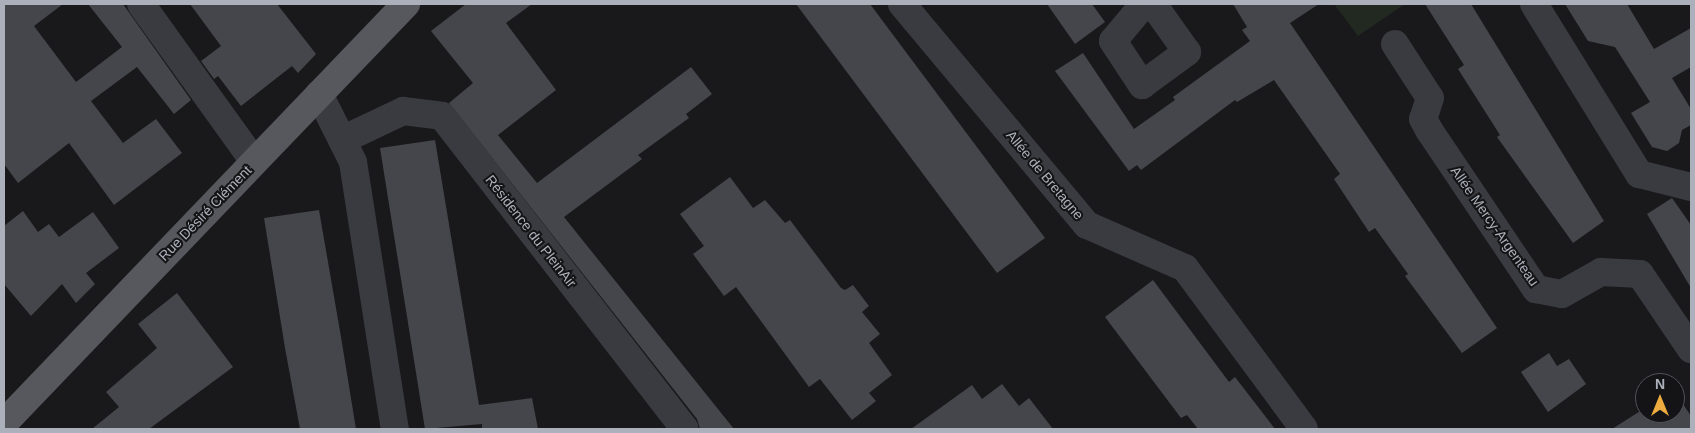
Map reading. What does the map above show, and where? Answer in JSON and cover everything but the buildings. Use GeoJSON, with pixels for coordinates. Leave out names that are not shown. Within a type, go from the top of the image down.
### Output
{"type":"FeatureCollection","features":[{"type":"Feature","properties":{"kind":"main road","name":"Rue Désiré Clément"},"geometry":{"type":"LineString","coordinates":[[4,423],[406,4]]}},
{"type":"Feature","properties":{"kind":"street"},"geometry":{"type":"LineString","coordinates":[[141,4],[254,161]]}},
{"type":"Feature","properties":{"kind":"street","name":"Allée de Bretagne"},"geometry":{"type":"LineString","coordinates":[[902,4],[1087,225],[1184,268],[1304,429]]}},
{"type":"Feature","properties":{"kind":"street"},"geometry":{"type":"LineString","coordinates":[[1144,4],[1113,41],[1142,85],[1187,52],[1153,4]]}},
{"type":"Feature","properties":{"kind":"street"},"geometry":{"type":"LineString","coordinates":[[1534,4],[1639,174],[1691,187]]}},
{"type":"Feature","properties":{"kind":"street","name":"Allée Mercy-Argenteau"},"geometry":{"type":"LineString","coordinates":[[1395,44],[1430,98],[1423,119],[1429,130],[1536,289],[1562,294],[1601,272],[1640,274],[1691,350]]}},
{"type":"Feature","properties":{"kind":"street"},"geometry":{"type":"LineString","coordinates":[[319,94],[353,162],[395,429]]}},
{"type":"Feature","properties":{"kind":"street","name":"Résidence du PleinAir"},"geometry":{"type":"LineString","coordinates":[[342,140],[403,110],[442,116],[685,429]]}},
{"type":"Feature","properties":{"kind":"shaded area"},"geometry":{"type":"Polygon","coordinates":[[[1334,4],[1405,4],[1358,36],[1334,4]]]}}]}
